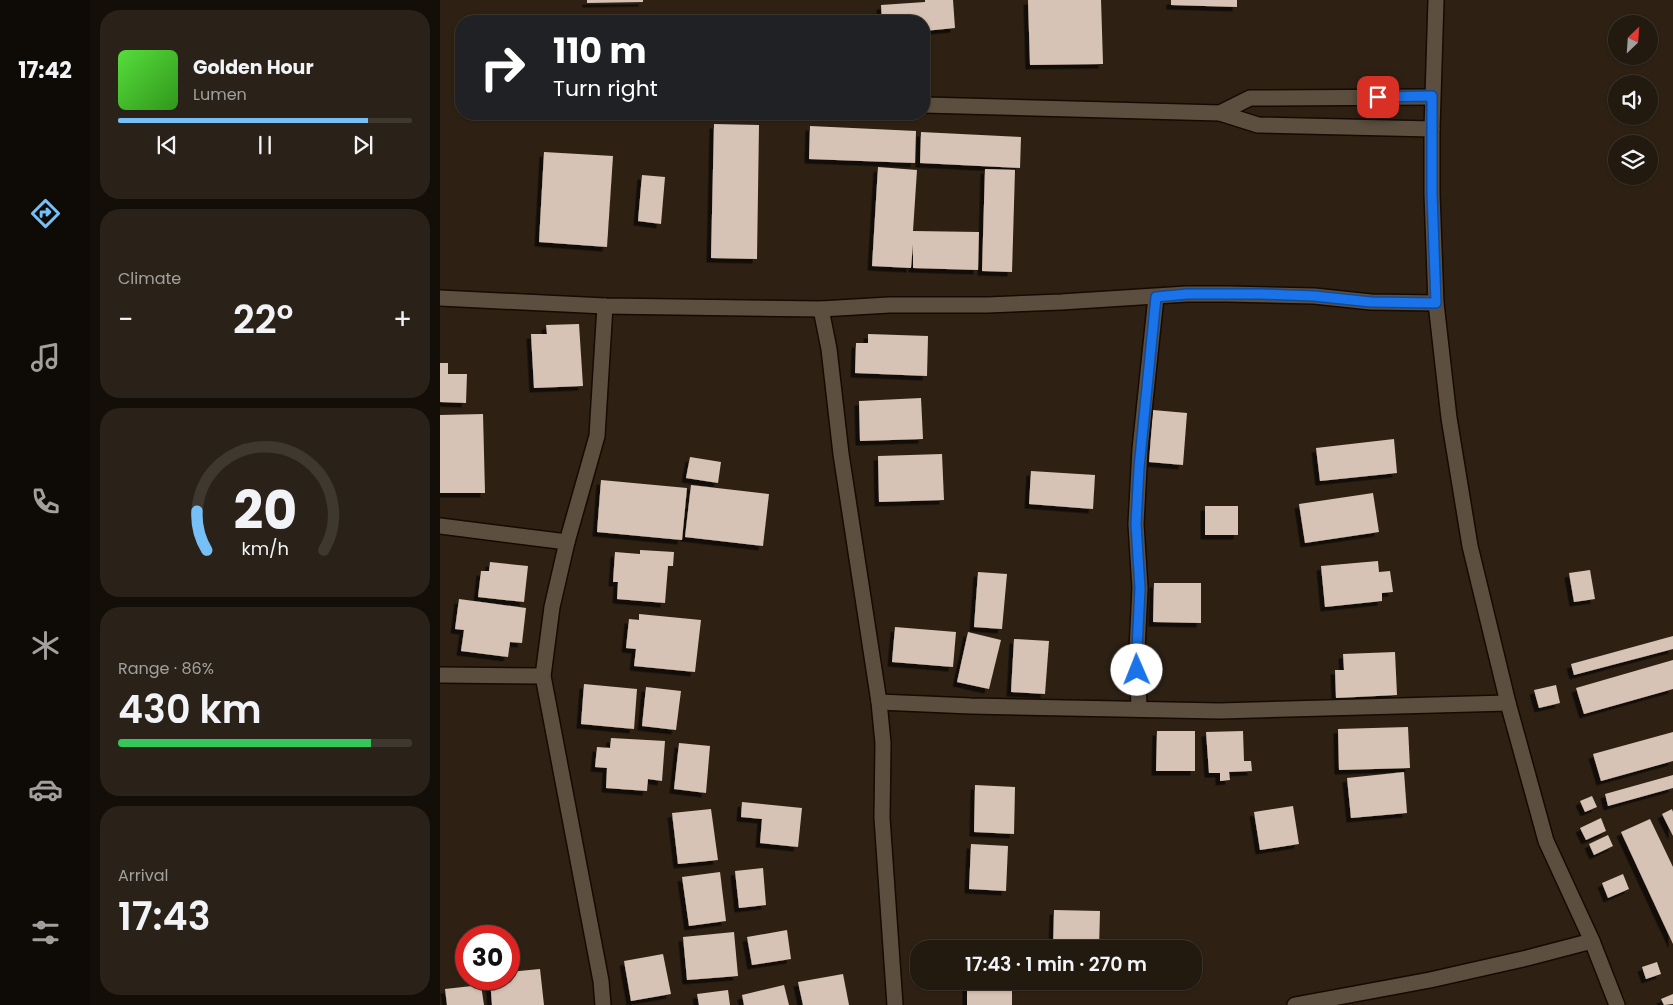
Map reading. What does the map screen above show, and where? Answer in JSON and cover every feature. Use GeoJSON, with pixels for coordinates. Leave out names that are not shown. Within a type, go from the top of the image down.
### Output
{"type":"FeatureCollection","features":[{"type":"Feature","properties":{"kind":"street"},"geometry":{"type":"LineString","coordinates":[[1436,0],[1432,96],[1432,194],[1436,303],[1449,418],[1470,546],[1508,703],[1546,841],[1592,941],[1617,1005]]}},
{"type":"Feature","properties":{"kind":"street"},"geometry":{"type":"LineString","coordinates":[[1220,114],[1250,98],[1432,96]]}},
{"type":"Feature","properties":{"kind":"street"},"geometry":{"type":"LineString","coordinates":[[930,104],[1220,114],[1258,125],[1432,129]]}},
{"type":"Feature","properties":{"kind":"street"},"geometry":{"type":"LineString","coordinates":[[440,298],[606,306],[821,309],[890,305],[1052,303],[1187,294],[1314,296],[1371,302],[1436,303]]}},
{"type":"Feature","properties":{"kind":"street"},"geometry":{"type":"LineString","coordinates":[[1139,709],[1137,650],[1140,588],[1136,524],[1140,449],[1156,297]]}},
{"type":"Feature","properties":{"kind":"street"},"geometry":{"type":"LineString","coordinates":[[603,1005],[601,981],[543,676],[552,607],[567,542],[597,436],[606,306]]}},
{"type":"Feature","properties":{"kind":"street"},"geometry":{"type":"LineString","coordinates":[[821,309],[829,349],[841,454],[879,702],[883,744],[882,818],[895,1005]]}},
{"type":"Feature","properties":{"kind":"street"},"geometry":{"type":"LineString","coordinates":[[440,526],[567,542]]}},
{"type":"Feature","properties":{"kind":"street"},"geometry":{"type":"LineString","coordinates":[[440,675],[543,676]]}},
{"type":"Feature","properties":{"kind":"street"},"geometry":{"type":"LineString","coordinates":[[879,702],[971,706],[1220,711],[1508,703]]}},
{"type":"Feature","properties":{"kind":"street"},"geometry":{"type":"LineString","coordinates":[[1295,1005],[1430,980],[1592,941]]}},
{"type":"Feature","properties":{"kind":"building"},"geometry":{"type":"Polygon","coordinates":[[[587,0],[643,0],[643,2],[587,3],[587,0]]]}},
{"type":"Feature","properties":{"kind":"building"},"geometry":{"type":"Polygon","coordinates":[[[925,0],[953,0],[955,28],[930,30],[930,15],[882,15],[881,5],[925,2],[925,0]]]}},
{"type":"Feature","properties":{"kind":"building"},"geometry":{"type":"Polygon","coordinates":[[[1028,0],[1101,0],[1103,64],[1030,65],[1028,0]]]}},
{"type":"Feature","properties":{"kind":"building"},"geometry":{"type":"Polygon","coordinates":[[[1171,0],[1237,0],[1237,7],[1171,5],[1171,0]]]}},
{"type":"Feature","properties":{"kind":"building"},"geometry":{"type":"Polygon","coordinates":[[[714,124],[759,125],[757,259],[711,258],[714,124]]]}},
{"type":"Feature","properties":{"kind":"building"},"geometry":{"type":"Polygon","coordinates":[[[810,126],[916,131],[915,163],[809,159],[810,126]]]}},
{"type":"Feature","properties":{"kind":"building"},"geometry":{"type":"Polygon","coordinates":[[[921,132],[1021,137],[1020,168],[920,163],[921,132]]]}},
{"type":"Feature","properties":{"kind":"building"},"geometry":{"type":"Polygon","coordinates":[[[544,152],[613,156],[607,247],[539,242],[544,152]]]}},
{"type":"Feature","properties":{"kind":"building"},"geometry":{"type":"Polygon","coordinates":[[[878,167],[917,170],[913,231],[979,232],[978,270],[913,268],[913,244],[911,268],[872,266],[878,167]]]}},
{"type":"Feature","properties":{"kind":"building"},"geometry":{"type":"Polygon","coordinates":[[[985,169],[1015,170],[1012,272],[982,271],[985,169]]]}},
{"type":"Feature","properties":{"kind":"building"},"geometry":{"type":"Polygon","coordinates":[[[642,175],[665,177],[661,224],[638,221],[642,175]]]}},
{"type":"Feature","properties":{"kind":"building"},"geometry":{"type":"Polygon","coordinates":[[[579,324],[583,386],[534,388],[531,334],[547,334],[546,325],[579,324]]]}},
{"type":"Feature","properties":{"kind":"building"},"geometry":{"type":"Polygon","coordinates":[[[868,334],[928,336],[927,376],[855,373],[856,343],[868,343],[868,334]]]}},
{"type":"Feature","properties":{"kind":"building"},"geometry":{"type":"Polygon","coordinates":[[[440,363],[448,363],[448,374],[467,374],[466,403],[440,402],[440,363]]]}},
{"type":"Feature","properties":{"kind":"building"},"geometry":{"type":"Polygon","coordinates":[[[921,398],[923,439],[860,441],[859,401],[921,398]]]}},
{"type":"Feature","properties":{"kind":"building"},"geometry":{"type":"Polygon","coordinates":[[[1153,410],[1187,413],[1183,465],[1149,462],[1153,410]]]}},
{"type":"Feature","properties":{"kind":"building"},"geometry":{"type":"Polygon","coordinates":[[[483,414],[485,493],[440,493],[440,415],[483,414]]]}},
{"type":"Feature","properties":{"kind":"building"},"geometry":{"type":"Polygon","coordinates":[[[1394,439],[1397,473],[1320,481],[1316,448],[1394,439]]]}},
{"type":"Feature","properties":{"kind":"building"},"geometry":{"type":"Polygon","coordinates":[[[942,454],[944,500],[879,502],[878,456],[942,454]]]}},
{"type":"Feature","properties":{"kind":"building"},"geometry":{"type":"Polygon","coordinates":[[[690,457],[721,462],[718,483],[686,478],[690,457]]]}},
{"type":"Feature","properties":{"kind":"building"},"geometry":{"type":"Polygon","coordinates":[[[1031,471],[1095,475],[1093,509],[1029,504],[1031,471]]]}},
{"type":"Feature","properties":{"kind":"building"},"geometry":{"type":"Polygon","coordinates":[[[601,480],[687,488],[682,540],[597,532],[601,480]]]}},
{"type":"Feature","properties":{"kind":"building"},"geometry":{"type":"Polygon","coordinates":[[[691,485],[769,494],[763,546],[685,537],[691,485]]]}},
{"type":"Feature","properties":{"kind":"building"},"geometry":{"type":"Polygon","coordinates":[[[1373,493],[1379,532],[1305,543],[1299,504],[1373,493]]]}},
{"type":"Feature","properties":{"kind":"building"},"geometry":{"type":"Polygon","coordinates":[[[1205,506],[1238,506],[1238,535],[1205,535],[1205,506]]]}},
{"type":"Feature","properties":{"kind":"building"},"geometry":{"type":"Polygon","coordinates":[[[640,550],[674,552],[673,566],[668,566],[665,603],[617,599],[618,582],[613,582],[615,552],[640,554],[640,550]]]}},
{"type":"Feature","properties":{"kind":"building"},"geometry":{"type":"Polygon","coordinates":[[[1378,561],[1379,572],[1390,571],[1393,592],[1382,593],[1382,601],[1325,607],[1321,566],[1378,561]]]}},
{"type":"Feature","properties":{"kind":"building"},"geometry":{"type":"Polygon","coordinates":[[[490,562],[528,566],[524,602],[478,597],[481,571],[489,571],[490,562]]]}},
{"type":"Feature","properties":{"kind":"building"},"geometry":{"type":"Polygon","coordinates":[[[1590,570],[1595,599],[1574,602],[1569,573],[1590,570]]]}},
{"type":"Feature","properties":{"kind":"building"},"geometry":{"type":"Polygon","coordinates":[[[978,572],[1007,574],[1002,629],[974,627],[978,572]]]}},
{"type":"Feature","properties":{"kind":"building"},"geometry":{"type":"Polygon","coordinates":[[[1154,583],[1201,583],[1201,623],[1153,622],[1154,583]]]}},
{"type":"Feature","properties":{"kind":"building"},"geometry":{"type":"Polygon","coordinates":[[[459,599],[526,608],[522,643],[510,642],[508,657],[461,651],[464,630],[455,629],[459,599]]]}},
{"type":"Feature","properties":{"kind":"building"},"geometry":{"type":"Polygon","coordinates":[[[639,614],[701,620],[695,672],[634,666],[636,649],[626,648],[629,619],[639,620],[639,614]]]}},
{"type":"Feature","properties":{"kind":"building"},"geometry":{"type":"Polygon","coordinates":[[[895,627],[956,632],[953,667],[892,662],[895,627]]]}},
{"type":"Feature","properties":{"kind":"building"},"geometry":{"type":"Polygon","coordinates":[[[968,632],[1001,640],[989,689],[957,682],[968,632]]]}},
{"type":"Feature","properties":{"kind":"building"},"geometry":{"type":"Polygon","coordinates":[[[1673,636],[1673,649],[1574,675],[1571,664],[1673,636]]]}},
{"type":"Feature","properties":{"kind":"building"},"geometry":{"type":"Polygon","coordinates":[[[1014,639],[1049,641],[1045,694],[1011,692],[1014,639]]]}},
{"type":"Feature","properties":{"kind":"building"},"geometry":{"type":"Polygon","coordinates":[[[1395,652],[1397,695],[1336,698],[1335,670],[1344,670],[1343,654],[1395,652]]]}},
{"type":"Feature","properties":{"kind":"building"},"geometry":{"type":"Polygon","coordinates":[[[1673,660],[1673,689],[1584,714],[1576,688],[1673,660]]]}},
{"type":"Feature","properties":{"kind":"building"},"geometry":{"type":"Polygon","coordinates":[[[584,684],[637,689],[634,729],[581,724],[584,684]]]}},
{"type":"Feature","properties":{"kind":"building"},"geometry":{"type":"Polygon","coordinates":[[[1556,685],[1560,703],[1539,708],[1534,690],[1556,685]]]}},
{"type":"Feature","properties":{"kind":"building"},"geometry":{"type":"Polygon","coordinates":[[[646,687],[681,691],[676,730],[642,726],[646,687]]]}},
{"type":"Feature","properties":{"kind":"building"},"geometry":{"type":"Polygon","coordinates":[[[1408,727],[1410,768],[1339,770],[1338,729],[1408,727]]]}},
{"type":"Feature","properties":{"kind":"building"},"geometry":{"type":"Polygon","coordinates":[[[1157,731],[1195,731],[1195,771],[1156,771],[1157,731]]]}},
{"type":"Feature","properties":{"kind":"building"},"geometry":{"type":"Polygon","coordinates":[[[1243,731],[1244,761],[1251,761],[1252,771],[1229,772],[1230,780],[1220,781],[1220,773],[1209,773],[1206,732],[1243,731]]]}},
{"type":"Feature","properties":{"kind":"building"},"geometry":{"type":"Polygon","coordinates":[[[1673,732],[1673,761],[1601,781],[1593,754],[1673,732]]]}},
{"type":"Feature","properties":{"kind":"building"},"geometry":{"type":"Polygon","coordinates":[[[611,738],[665,741],[662,781],[648,779],[647,791],[606,788],[607,768],[595,767],[597,747],[610,748],[611,738]]]}},
{"type":"Feature","properties":{"kind":"building"},"geometry":{"type":"Polygon","coordinates":[[[679,743],[710,746],[706,793],[674,789],[679,743]]]}},
{"type":"Feature","properties":{"kind":"building"},"geometry":{"type":"Polygon","coordinates":[[[1404,772],[1407,813],[1351,818],[1347,778],[1404,772]]]}},
{"type":"Feature","properties":{"kind":"building"},"geometry":{"type":"Polygon","coordinates":[[[1673,775],[1673,788],[1608,806],[1605,794],[1673,775]]]}},
{"type":"Feature","properties":{"kind":"building"},"geometry":{"type":"Polygon","coordinates":[[[975,785],[1015,787],[1014,834],[974,832],[975,785]]]}},
{"type":"Feature","properties":{"kind":"building"},"geometry":{"type":"Polygon","coordinates":[[[1592,796],[1597,807],[1585,812],[1580,801],[1592,796]]]}},
{"type":"Feature","properties":{"kind":"building"},"geometry":{"type":"Polygon","coordinates":[[[742,802],[802,808],[798,847],[760,843],[762,819],[741,817],[742,802]]]}},
{"type":"Feature","properties":{"kind":"building"},"geometry":{"type":"Polygon","coordinates":[[[1293,806],[1299,844],[1260,850],[1254,812],[1293,806]]]}},
{"type":"Feature","properties":{"kind":"building"},"geometry":{"type":"Polygon","coordinates":[[[711,809],[718,860],[678,864],[672,813],[711,809]]]}},
{"type":"Feature","properties":{"kind":"building"},"geometry":{"type":"Polygon","coordinates":[[[1672,809],[1673,812],[1673,836],[1662,814],[1672,809]]]}},
{"type":"Feature","properties":{"kind":"building"},"geometry":{"type":"Polygon","coordinates":[[[1601,818],[1606,831],[1586,840],[1580,828],[1601,818]]]}},
{"type":"Feature","properties":{"kind":"building"},"geometry":{"type":"Polygon","coordinates":[[[1650,819],[1673,867],[1673,944],[1621,832],[1650,819]]]}},
{"type":"Feature","properties":{"kind":"building"},"geometry":{"type":"Polygon","coordinates":[[[1608,835],[1613,846],[1594,855],[1589,844],[1608,835]]]}},
{"type":"Feature","properties":{"kind":"building"},"geometry":{"type":"Polygon","coordinates":[[[971,844],[1008,846],[1006,891],[969,889],[971,844]]]}},
{"type":"Feature","properties":{"kind":"building"},"geometry":{"type":"Polygon","coordinates":[[[763,868],[766,905],[739,908],[735,871],[763,868]]]}},
{"type":"Feature","properties":{"kind":"building"},"geometry":{"type":"Polygon","coordinates":[[[720,872],[726,921],[689,926],[682,877],[720,872]]]}},
{"type":"Feature","properties":{"kind":"building"},"geometry":{"type":"Polygon","coordinates":[[[1623,874],[1629,889],[1608,898],[1602,883],[1623,874]]]}},
{"type":"Feature","properties":{"kind":"building"},"geometry":{"type":"Polygon","coordinates":[[[1054,910],[1100,911],[1099,940],[1053,940],[1054,910]]]}},
{"type":"Feature","properties":{"kind":"building"},"geometry":{"type":"Polygon","coordinates":[[[787,930],[791,959],[752,965],[747,937],[787,930]]]}},
{"type":"Feature","properties":{"kind":"building"},"geometry":{"type":"Polygon","coordinates":[[[734,932],[738,976],[687,980],[683,937],[734,932]]]}},
{"type":"Feature","properties":{"kind":"building"},"geometry":{"type":"Polygon","coordinates":[[[663,954],[671,994],[631,1001],[624,961],[663,954]]]}},
{"type":"Feature","properties":{"kind":"building"},"geometry":{"type":"Polygon","coordinates":[[[1657,962],[1661,974],[1646,979],[1642,967],[1657,962]]]}},
{"type":"Feature","properties":{"kind":"building"},"geometry":{"type":"Polygon","coordinates":[[[540,969],[544,1005],[492,1005],[491,990],[520,990],[520,971],[540,969]]]}},
{"type":"Feature","properties":{"kind":"building"},"geometry":{"type":"Polygon","coordinates":[[[843,974],[849,1005],[803,1005],[798,982],[843,974]]]}},
{"type":"Feature","properties":{"kind":"building"},"geometry":{"type":"Polygon","coordinates":[[[784,985],[789,1005],[744,1005],[742,995],[784,985]]]}},
{"type":"Feature","properties":{"kind":"building"},"geometry":{"type":"Polygon","coordinates":[[[445,989],[482,990],[484,1005],[447,1005],[445,989]]]}},
{"type":"Feature","properties":{"kind":"building"},"geometry":{"type":"Polygon","coordinates":[[[728,990],[730,1005],[699,1005],[697,994],[728,990]]]}},
{"type":"Feature","properties":{"kind":"building"},"geometry":{"type":"Polygon","coordinates":[[[967,990],[1012,990],[1012,1005],[967,1005],[967,990]]]}},
{"type":"Feature","properties":{"kind":"building"},"geometry":{"type":"Polygon","coordinates":[[[1673,994],[1673,1004],[1664,1005],[1661,999],[1673,994]]]}},
{"type":"Feature","properties":{"kind":"route"},"geometry":{"type":"LineString","coordinates":[[1137,670],[1140,588],[1136,524],[1140,449],[1156,297],[1187,294],[1262,294],[1314,296],[1371,302],[1436,303],[1432,194],[1432,96],[1378,97]]}}]}
